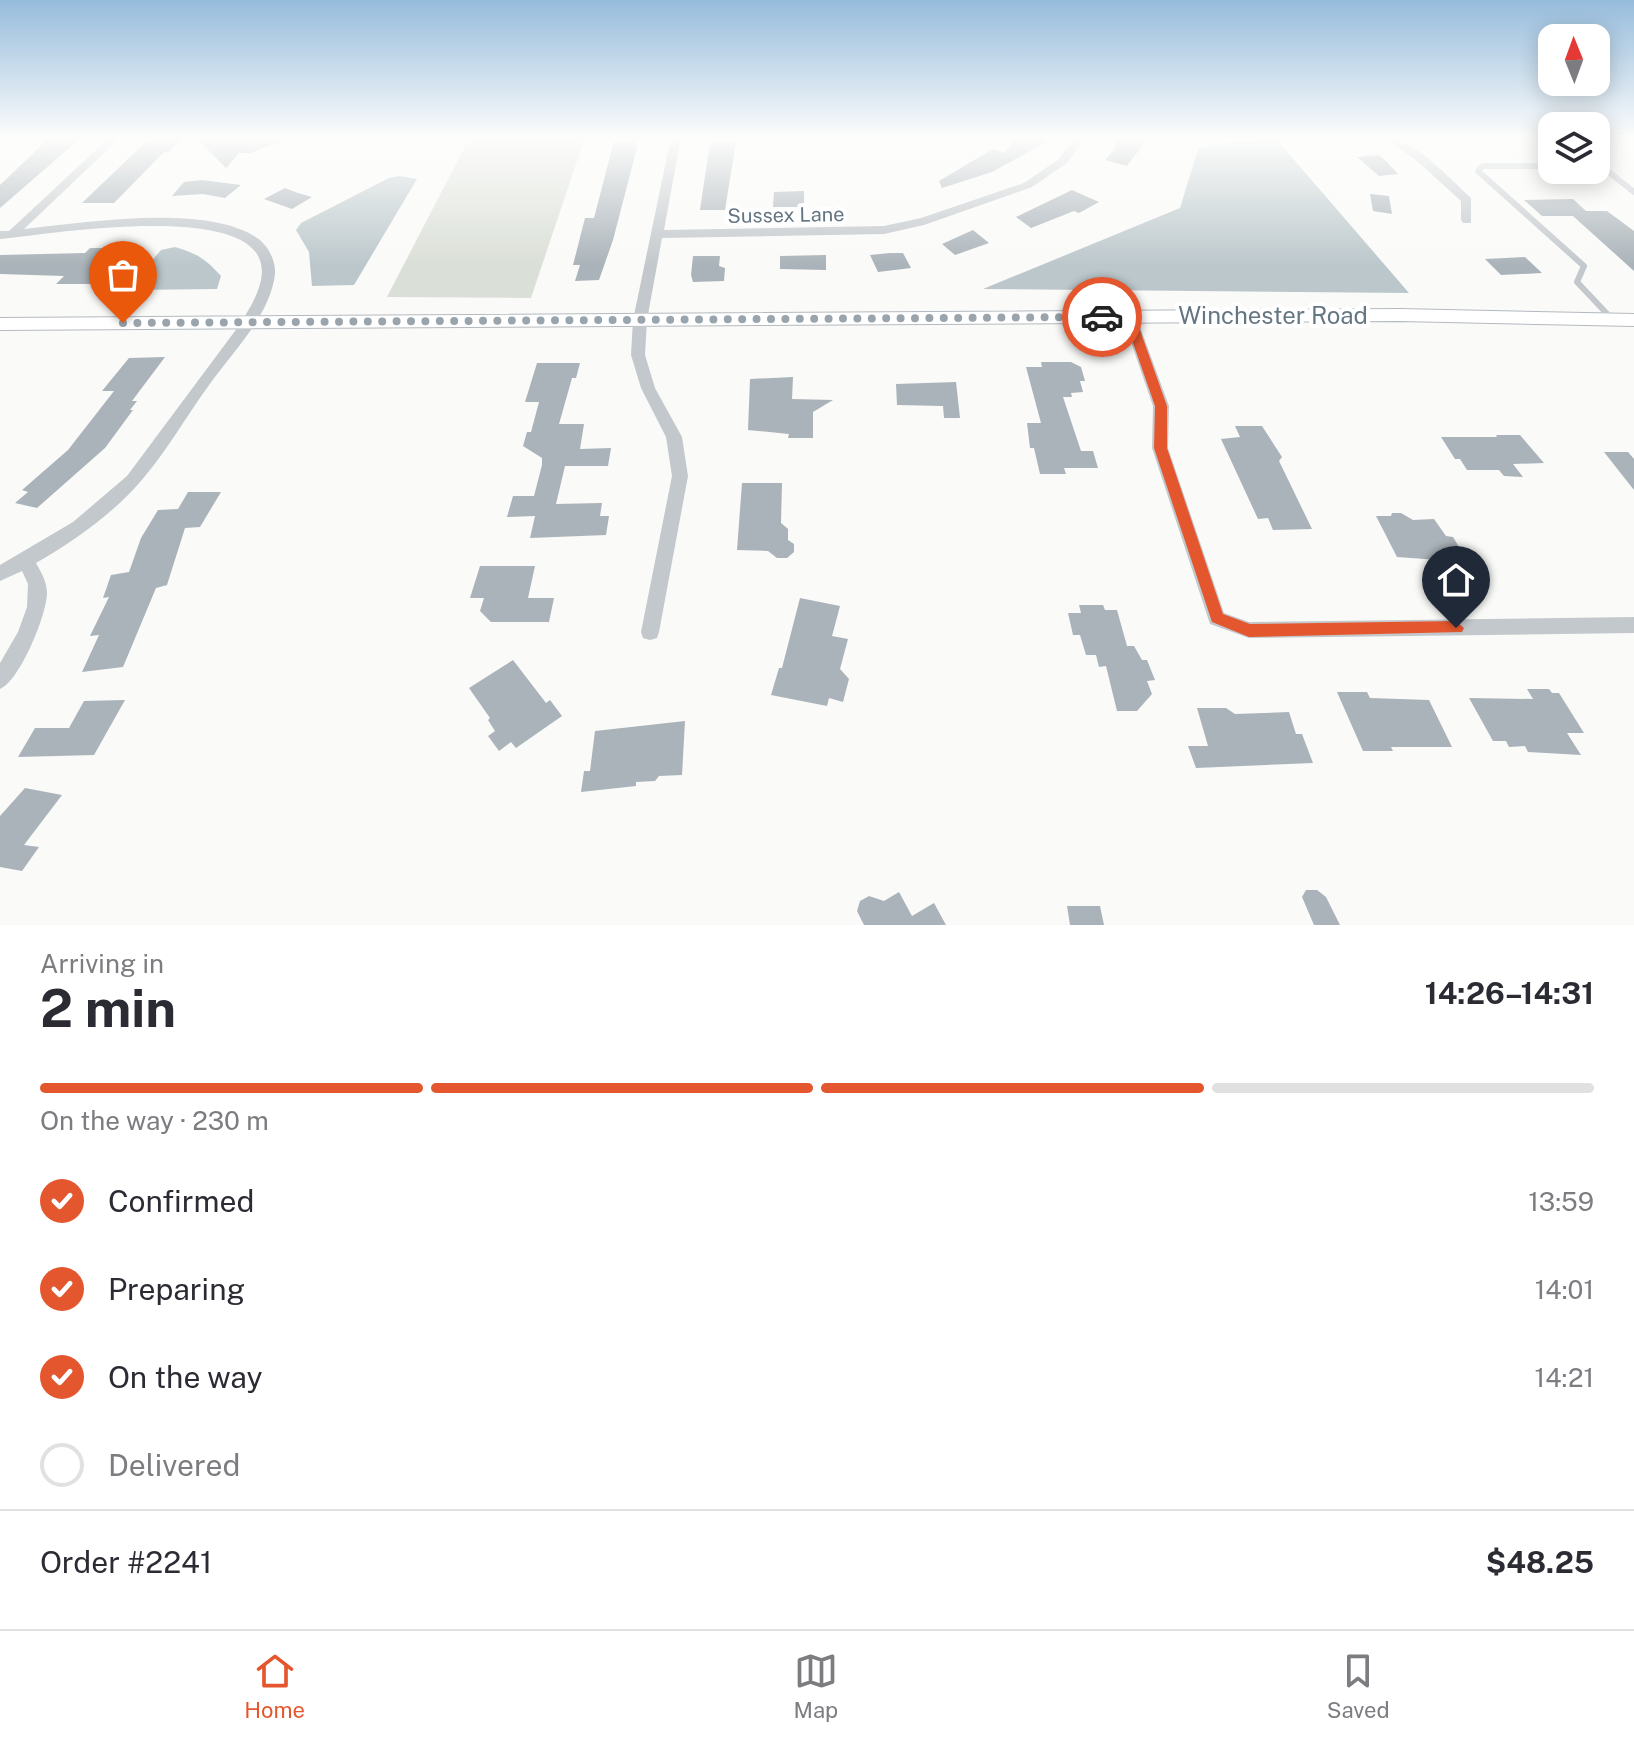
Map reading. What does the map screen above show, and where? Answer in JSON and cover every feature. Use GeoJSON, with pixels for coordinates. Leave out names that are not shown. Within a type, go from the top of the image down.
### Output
{"type":"FeatureCollection","features":[{"type":"Feature","properties":{"kind":"main road","name":"Winchester Road"},"geometry":{"type":"LineString","coordinates":[[0,324],[1400,315],[1634,320]]}},
{"type":"Feature","properties":{"kind":"street"},"geometry":{"type":"LineString","coordinates":[[6,235],[68,180]]}},
{"type":"Feature","properties":{"kind":"street"},"geometry":{"type":"LineString","coordinates":[[650,632],[680,476],[674,437],[648,388],[638,355],[640,320],[668,180]]}},
{"type":"Feature","properties":{"kind":"street","name":"Sussex Lane"},"geometry":{"type":"LineString","coordinates":[[657,234],[884,230],[924,221],[1035,180]]}},
{"type":"Feature","properties":{"kind":"street"},"geometry":{"type":"LineString","coordinates":[[1445,180],[1467,200],[1467,220]]}},
{"type":"Feature","properties":{"kind":"street"},"geometry":{"type":"LineString","coordinates":[[0,574],[25,561],[101,510],[141,471],[245,323],[261,297],[269,267],[265,254],[255,241],[221,226],[176,222],[6,235]]}},
{"type":"Feature","properties":{"kind":"street"},"geometry":{"type":"LineString","coordinates":[[1129,316],[1161,406],[1160,448],[1217,618],[1249,630],[1634,625]]}},
{"type":"Feature","properties":{"kind":"street"},"geometry":{"type":"LineString","coordinates":[[0,680],[13,662],[32,621],[38,587],[25,561]]}},
{"type":"Feature","properties":{"kind":"lane"},"geometry":{"type":"LineString","coordinates":[[1488,180],[1584,266],[1577,282],[1613,319]]}},
{"type":"Feature","properties":{"kind":"shaded area"},"geometry":{"type":"Polygon","coordinates":[[[385,180],[416,180],[354,285],[312,286],[309,252],[296,230],[301,223],[385,180]]]}},
{"type":"Feature","properties":{"kind":"shaded area"},"geometry":{"type":"Polygon","coordinates":[[[448,180],[571,180],[531,298],[387,297],[448,180]]]}},
{"type":"Feature","properties":{"kind":"shaded area"},"geometry":{"type":"Polygon","coordinates":[[[1188,180],[1312,180],[1409,293],[983,289],[1180,208],[1188,180]]]}},
{"type":"Feature","properties":{"kind":"shaded area"},"geometry":{"type":"Polygon","coordinates":[[[175,247],[200,257],[216,270],[221,276],[217,289],[127,290],[161,250],[175,247]]]}},
{"type":"Feature","properties":{"kind":"building"},"geometry":{"type":"Polygon","coordinates":[[[5,180],[32,180],[0,208],[0,185],[5,180]]]}},
{"type":"Feature","properties":{"kind":"building"},"geometry":{"type":"Polygon","coordinates":[[[106,180],[136,180],[114,203],[82,203],[106,180]]]}},
{"type":"Feature","properties":{"kind":"building"},"geometry":{"type":"Polygon","coordinates":[[[203,180],[241,185],[225,198],[203,194],[172,196],[184,182],[203,180]]]}},
{"type":"Feature","properties":{"kind":"building"},"geometry":{"type":"Polygon","coordinates":[[[604,180],[629,180],[599,280],[575,281],[580,265],[573,265],[585,218],[594,218],[604,180]]]}},
{"type":"Feature","properties":{"kind":"building"},"geometry":{"type":"Polygon","coordinates":[[[704,180],[730,180],[725,210],[700,210],[704,180]]]}},
{"type":"Feature","properties":{"kind":"building"},"geometry":{"type":"Polygon","coordinates":[[[940,180],[966,180],[942,188],[940,180]]]}},
{"type":"Feature","properties":{"kind":"building"},"geometry":{"type":"Polygon","coordinates":[[[285,188],[312,197],[292,209],[264,199],[285,188]]]}},
{"type":"Feature","properties":{"kind":"building"},"geometry":{"type":"Polygon","coordinates":[[[1072,190],[1099,202],[1079,213],[1074,211],[1031,228],[1016,217],[1072,190]]]}},
{"type":"Feature","properties":{"kind":"building"},"geometry":{"type":"Polygon","coordinates":[[[804,191],[804,207],[773,207],[774,192],[804,191]]]}},
{"type":"Feature","properties":{"kind":"building"},"geometry":{"type":"Polygon","coordinates":[[[1370,194],[1389,196],[1392,214],[1373,211],[1370,194]]]}},
{"type":"Feature","properties":{"kind":"building"},"geometry":{"type":"Polygon","coordinates":[[[1573,199],[1586,211],[1607,211],[1634,231],[1634,271],[1573,216],[1542,216],[1524,200],[1573,199]]]}},
{"type":"Feature","properties":{"kind":"building"},"geometry":{"type":"Polygon","coordinates":[[[973,230],[989,243],[955,255],[942,244],[973,230]]]}},
{"type":"Feature","properties":{"kind":"building"},"geometry":{"type":"Polygon","coordinates":[[[90,248],[111,248],[101,259],[124,259],[102,284],[56,284],[64,276],[0,274],[0,255],[85,253],[90,248]]]}},
{"type":"Feature","properties":{"kind":"building"},"geometry":{"type":"Polygon","coordinates":[[[903,253],[911,268],[878,272],[870,255],[903,253]]]}},
{"type":"Feature","properties":{"kind":"building"},"geometry":{"type":"Polygon","coordinates":[[[826,255],[826,270],[780,269],[780,256],[826,255]]]}},
{"type":"Feature","properties":{"kind":"building"},"geometry":{"type":"Polygon","coordinates":[[[693,256],[720,256],[719,266],[725,268],[724,281],[693,282],[693,256]]]}},
{"type":"Feature","properties":{"kind":"building"},"geometry":{"type":"Polygon","coordinates":[[[1525,257],[1542,273],[1501,275],[1485,259],[1525,257]]]}},
{"type":"Feature","properties":{"kind":"building"},"geometry":{"type":"Polygon","coordinates":[[[165,357],[132,401],[137,401],[130,410],[133,410],[105,448],[37,508],[15,503],[28,492],[22,490],[68,450],[114,391],[102,391],[129,358],[165,357]]]}},
{"type":"Feature","properties":{"kind":"building"},"geometry":{"type":"Polygon","coordinates":[[[1041,362],[1071,362],[1081,367],[1085,381],[1080,381],[1083,392],[1063,397],[1081,451],[1093,451],[1098,468],[1064,468],[1066,474],[1040,474],[1034,448],[1030,448],[1027,423],[1041,423],[1026,367],[1042,367],[1041,362]]]}},
{"type":"Feature","properties":{"kind":"building"},"geometry":{"type":"Polygon","coordinates":[[[537,363],[580,363],[576,378],[572,378],[559,424],[584,424],[580,449],[611,448],[608,466],[565,466],[556,504],[602,503],[600,516],[609,516],[606,535],[530,538],[535,516],[507,517],[513,496],[534,496],[542,465],[542,458],[523,446],[527,432],[531,432],[539,402],[525,402],[537,363]]]}},
{"type":"Feature","properties":{"kind":"building"},"geometry":{"type":"Polygon","coordinates":[[[793,377],[792,399],[833,400],[813,412],[813,438],[788,438],[789,434],[748,430],[750,379],[793,377]]]}},
{"type":"Feature","properties":{"kind":"building"},"geometry":{"type":"Polygon","coordinates":[[[956,382],[960,418],[944,418],[943,406],[897,405],[896,384],[956,382]]]}},
{"type":"Feature","properties":{"kind":"building"},"geometry":{"type":"Polygon","coordinates":[[[1235,426],[1262,426],[1282,457],[1279,461],[1312,529],[1273,530],[1268,518],[1258,519],[1221,439],[1240,437],[1235,426]]]}},
{"type":"Feature","properties":{"kind":"building"},"geometry":{"type":"Polygon","coordinates":[[[1520,435],[1544,463],[1513,464],[1523,477],[1504,476],[1499,470],[1467,470],[1460,459],[1455,459],[1441,437],[1520,435]]]}},
{"type":"Feature","properties":{"kind":"building"},"geometry":{"type":"Polygon","coordinates":[[[1604,452],[1628,452],[1634,459],[1634,490],[1604,452]]]}},
{"type":"Feature","properties":{"kind":"building"},"geometry":{"type":"Polygon","coordinates":[[[742,483],[782,483],[781,523],[788,529],[788,540],[794,544],[794,552],[787,558],[777,558],[768,551],[737,550],[742,483]]]}},
{"type":"Feature","properties":{"kind":"building"},"geometry":{"type":"Polygon","coordinates":[[[188,492],[221,492],[200,527],[185,528],[167,585],[156,588],[123,667],[82,672],[99,635],[90,636],[109,597],[103,598],[111,575],[129,572],[141,538],[158,510],[178,509],[188,492]]]}},
{"type":"Feature","properties":{"kind":"building"},"geometry":{"type":"Polygon","coordinates":[[[1392,513],[1401,513],[1413,520],[1434,519],[1446,536],[1453,537],[1471,567],[1441,565],[1438,560],[1397,557],[1376,516],[1391,516],[1392,513]]]}},
{"type":"Feature","properties":{"kind":"building"},"geometry":{"type":"Polygon","coordinates":[[[480,566],[535,566],[528,598],[554,598],[549,622],[491,622],[480,611],[484,598],[470,598],[480,566]]]}},
{"type":"Feature","properties":{"kind":"building"},"geometry":{"type":"Polygon","coordinates":[[[800,598],[840,606],[832,636],[848,639],[840,669],[849,679],[843,702],[829,698],[827,706],[771,695],[779,668],[782,668],[800,598]]]}},
{"type":"Feature","properties":{"kind":"building"},"geometry":{"type":"Polygon","coordinates":[[[1079,605],[1103,605],[1105,610],[1117,610],[1127,646],[1134,646],[1142,660],[1147,660],[1155,680],[1147,681],[1152,694],[1137,711],[1117,711],[1106,666],[1099,667],[1096,655],[1086,655],[1080,635],[1073,635],[1068,613],[1081,613],[1079,605]]]}},
{"type":"Feature","properties":{"kind":"building"},"geometry":{"type":"Polygon","coordinates":[[[513,660],[546,703],[550,700],[562,716],[516,748],[511,742],[499,751],[488,736],[495,731],[488,720],[490,718],[469,688],[513,660]]]}},
{"type":"Feature","properties":{"kind":"building"},"geometry":{"type":"Polygon","coordinates":[[[1527,689],[1549,689],[1552,693],[1559,693],[1584,733],[1567,733],[1581,755],[1528,752],[1525,746],[1509,747],[1506,741],[1493,741],[1469,698],[1533,699],[1527,689]]]}},
{"type":"Feature","properties":{"kind":"building"},"geometry":{"type":"Polygon","coordinates":[[[1337,692],[1367,692],[1370,698],[1429,700],[1452,747],[1391,747],[1393,751],[1363,751],[1337,692]]]}},
{"type":"Feature","properties":{"kind":"building"},"geometry":{"type":"Polygon","coordinates":[[[125,700],[94,755],[18,757],[35,728],[69,728],[84,701],[125,700]]]}},
{"type":"Feature","properties":{"kind":"building"},"geometry":{"type":"Polygon","coordinates":[[[1197,708],[1226,708],[1235,714],[1289,712],[1296,734],[1302,734],[1313,763],[1196,768],[1188,746],[1208,746],[1197,708]]]}},
{"type":"Feature","properties":{"kind":"building"},"geometry":{"type":"Polygon","coordinates":[[[685,721],[682,775],[659,776],[655,781],[636,782],[636,786],[581,792],[584,771],[590,771],[595,731],[685,721]]]}},
{"type":"Feature","properties":{"kind":"building"},"geometry":{"type":"Polygon","coordinates":[[[25,788],[62,795],[24,845],[39,847],[22,871],[0,867],[0,816],[25,788]]]}},
{"type":"Feature","properties":{"kind":"building"},"geometry":{"type":"Polygon","coordinates":[[[1306,890],[1317,890],[1326,897],[1340,925],[1314,925],[1302,897],[1306,890]]]}},
{"type":"Feature","properties":{"kind":"building"},"geometry":{"type":"Polygon","coordinates":[[[899,892],[912,916],[934,903],[946,925],[864,925],[857,911],[860,901],[869,896],[884,901],[899,892]]]}},
{"type":"Feature","properties":{"kind":"building"},"geometry":{"type":"Polygon","coordinates":[[[1067,906],[1100,906],[1104,925],[1070,925],[1067,906]]]}},
{"type":"Feature","properties":{"kind":"way so far"},"geometry":{"type":"LineString","coordinates":[[123,323],[1102,317]]}},
{"type":"Feature","properties":{"kind":"route"},"geometry":{"type":"LineString","coordinates":[[1102,317],[1129,316],[1161,406],[1160,448],[1217,618],[1249,630],[1456,628]]}}]}
